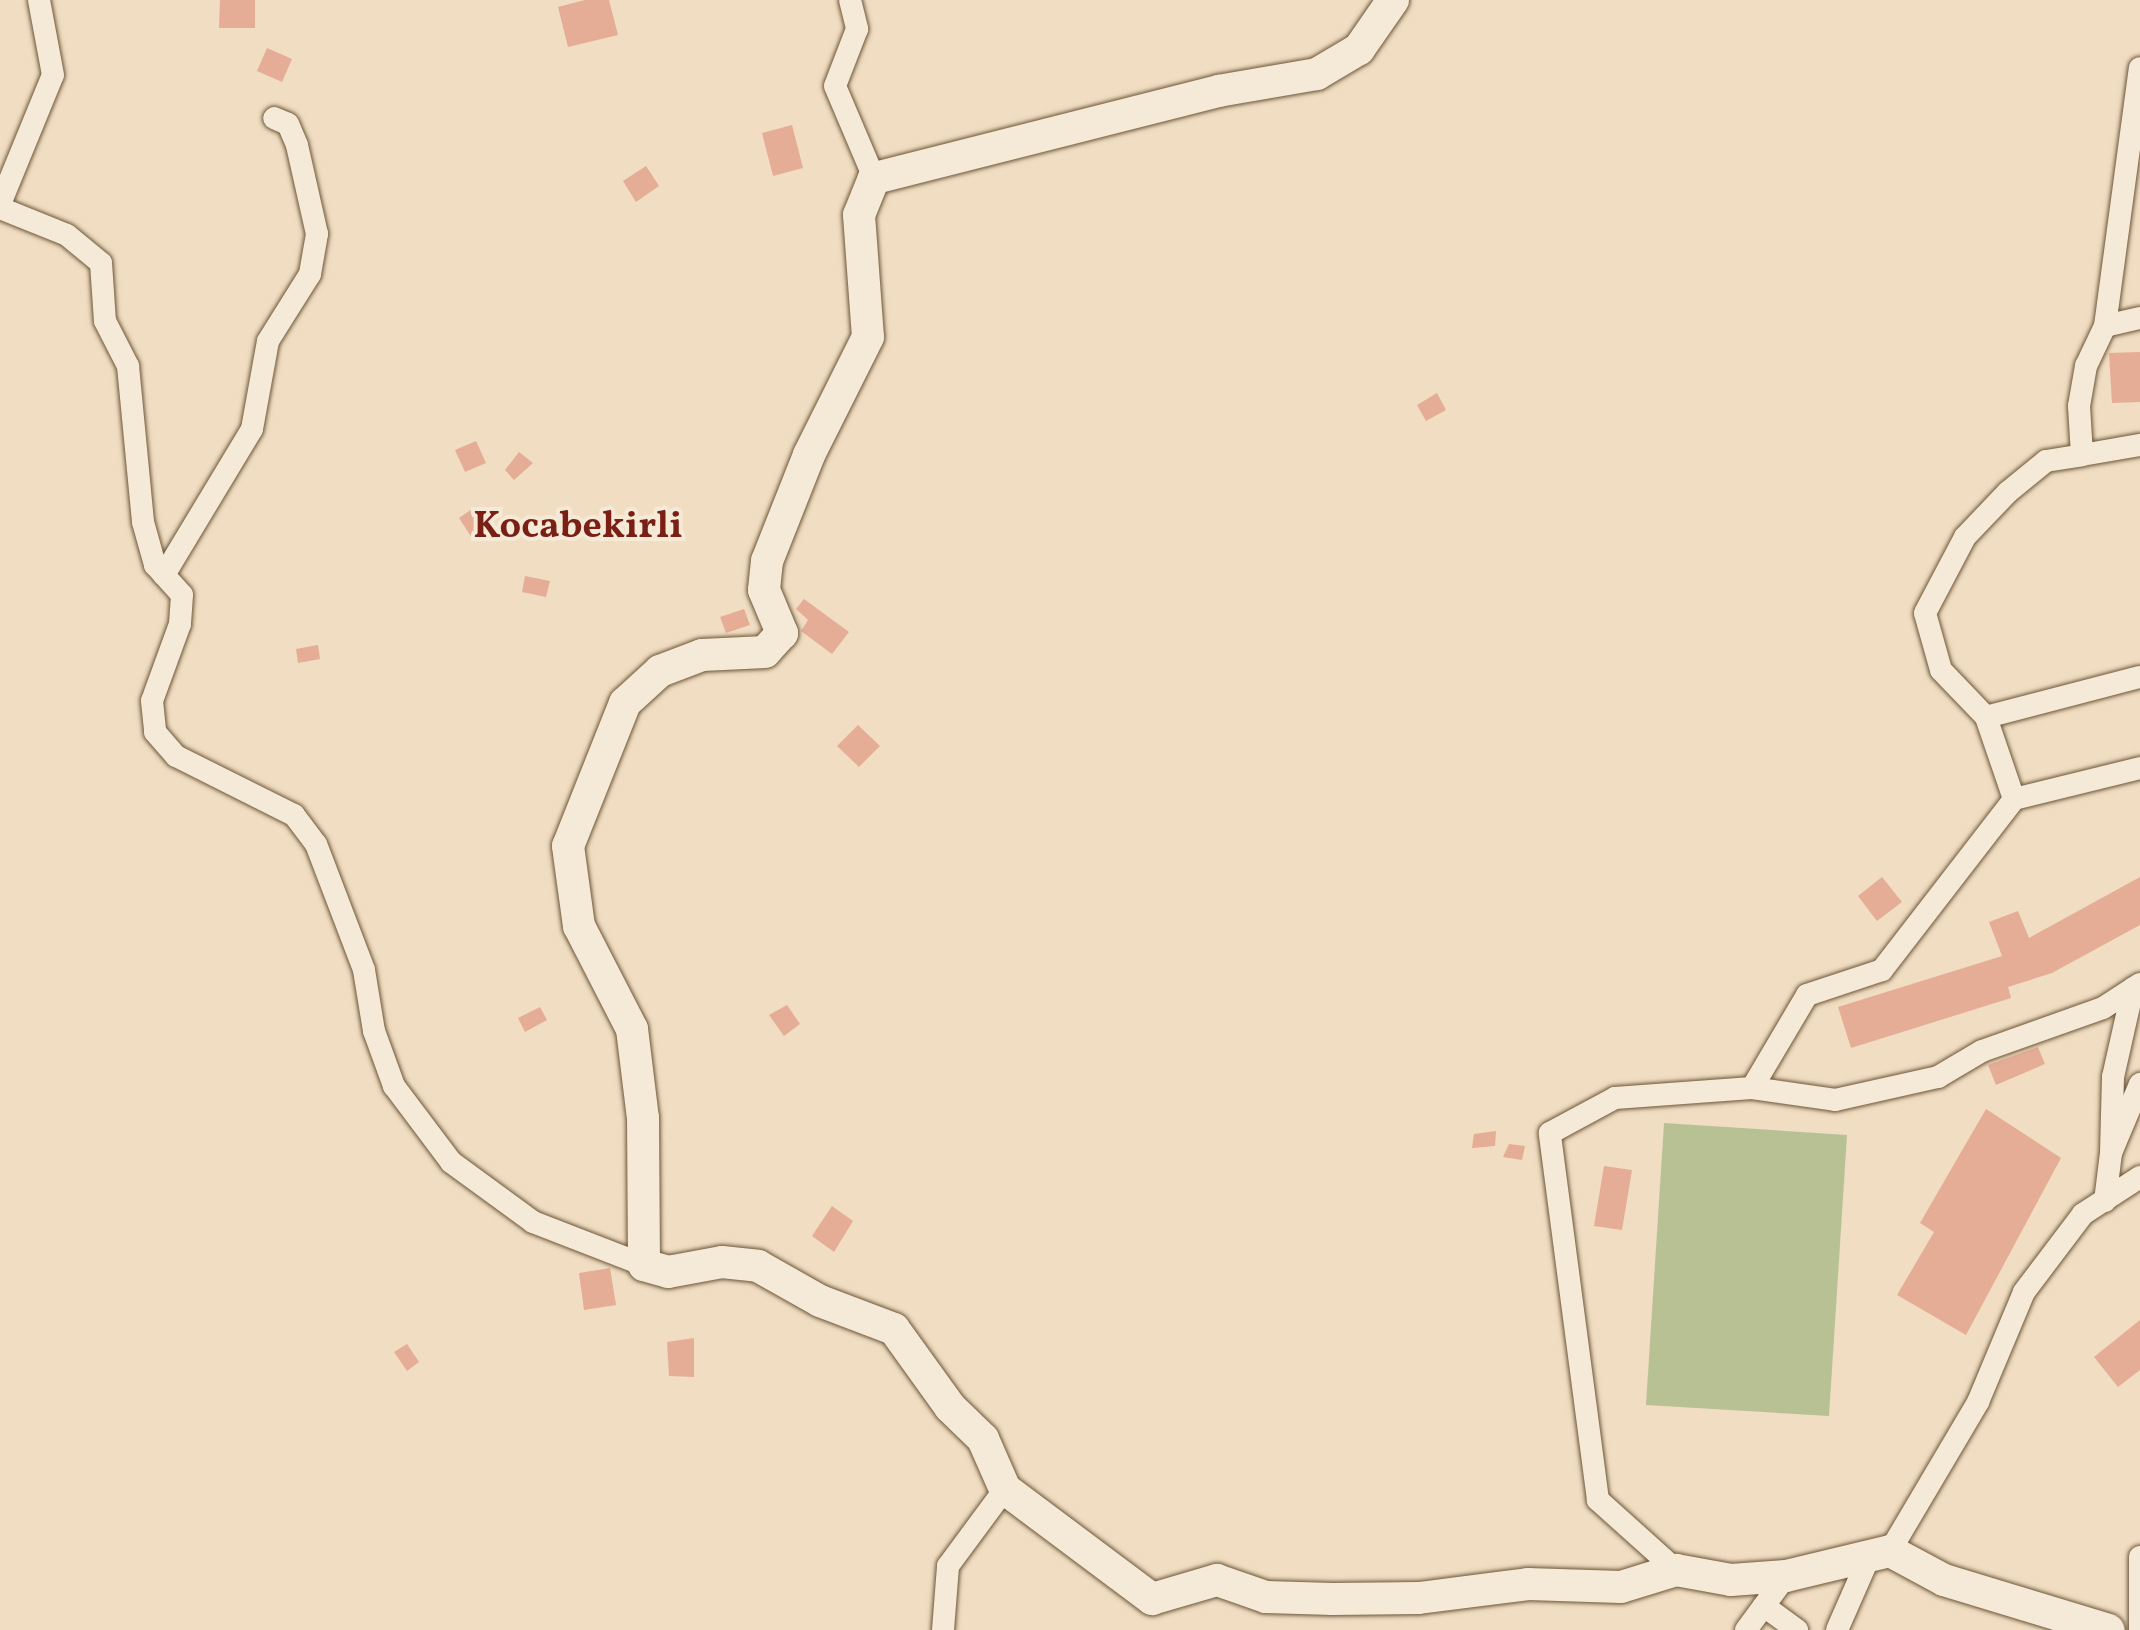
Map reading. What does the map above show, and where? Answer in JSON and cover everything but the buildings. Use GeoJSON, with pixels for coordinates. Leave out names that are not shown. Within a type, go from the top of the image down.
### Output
{"type":"FeatureCollection","features":[{"type":"Feature","properties":{"kind":"street"},"geometry":{"type":"LineString","coordinates":[[39,0],[53,75],[0,206],[67,235],[101,263],[105,321],[128,366],[143,522],[164,575],[182,595],[180,624],[152,702],[156,732],[176,756],[294,816],[316,844],[364,970],[374,1031],[394,1086],[451,1162],[532,1222],[644,1265],[668,1272],[722,1262],[758,1266],[820,1301],[894,1329],[950,1407],[983,1439],[1005,1489],[1152,1599],[1218,1580],[1266,1597],[1419,1598],[1528,1584],[1621,1587],[1676,1570],[1731,1580],[1786,1576],[1879,1554],[1944,1580],[2109,1630]]}},
{"type":"Feature","properties":{"kind":"street"},"geometry":{"type":"LineString","coordinates":[[644,1265],[643,1118],[632,1029],[578,926],[568,846],[626,703],[660,671],[702,655],[765,652],[782,633],[764,590],[768,561],[809,455],[868,337],[859,215],[874,178],[835,86],[857,29],[850,0]]}},
{"type":"Feature","properties":{"kind":"street"},"geometry":{"type":"LineString","coordinates":[[874,178],[1219,91],[1317,74],[1359,48],[1393,0]]}},
{"type":"Feature","properties":{"kind":"street"},"geometry":{"type":"LineString","coordinates":[[2082,455],[2078,406],[2086,366],[2105,326],[2140,68]]}},
{"type":"Feature","properties":{"kind":"street"},"geometry":{"type":"LineString","coordinates":[[164,575],[252,429],[268,341],[310,274],[316,234],[298,145],[288,124],[274,118]]}},
{"type":"Feature","properties":{"kind":"street"},"geometry":{"type":"LineString","coordinates":[[2105,326],[2140,318]]}},
{"type":"Feature","properties":{"kind":"street"},"geometry":{"type":"LineString","coordinates":[[2014,799],[1986,717],[1942,670],[1925,613],[1965,537],[2008,492],[2046,461],[2140,446]]}},
{"type":"Feature","properties":{"kind":"street"},"geometry":{"type":"LineString","coordinates":[[1986,717],[2140,677]]}},
{"type":"Feature","properties":{"kind":"street"},"geometry":{"type":"LineString","coordinates":[[1752,1088],[1807,995],[1882,970],[2014,799],[2140,768]]}},
{"type":"Feature","properties":{"kind":"street"},"geometry":{"type":"LineString","coordinates":[[1676,1570],[1598,1500],[1550,1133],[1615,1098],[1752,1088],[1835,1100],[1938,1077],[1982,1051],[2103,1008],[2137,986]]}},
{"type":"Feature","properties":{"kind":"street"},"geometry":{"type":"LineString","coordinates":[[2105,1200],[2113,1077],[2137,986]]}},
{"type":"Feature","properties":{"kind":"street"},"geometry":{"type":"LineString","coordinates":[[2110,1153],[2140,1084]]}},
{"type":"Feature","properties":{"kind":"street"},"geometry":{"type":"LineString","coordinates":[[1837,1630],[1879,1554],[1978,1402],[2024,1292],[2083,1214],[2140,1178]]}},
{"type":"Feature","properties":{"kind":"street"},"geometry":{"type":"LineString","coordinates":[[943,1630],[948,1566],[1005,1489]]}},
{"type":"Feature","properties":{"kind":"street"},"geometry":{"type":"LineString","coordinates":[[2139,1559],[2140,1630]]}},
{"type":"Feature","properties":{"kind":"street"},"geometry":{"type":"LineString","coordinates":[[1746,1630],[1786,1576]]}},
{"type":"Feature","properties":{"kind":"street"},"geometry":{"type":"LineString","coordinates":[[1764,1606],[1797,1630]]}},
{"type":"Feature","properties":{"kind":"green space"},"geometry":{"type":"Polygon","coordinates":[[[1664,1123],[1847,1135],[1829,1416],[1646,1405],[1664,1123]]]}},
{"type":"Feature","properties":{"kind":"district","name":"Kocabekirli"},"geometry":{"type":"Point","coordinates":[578,528]}}]}
